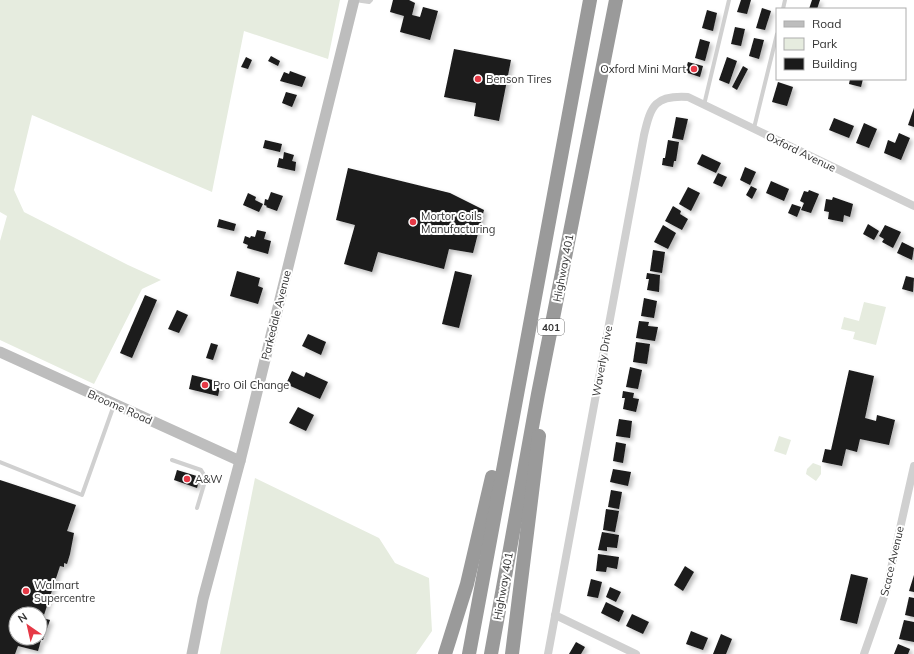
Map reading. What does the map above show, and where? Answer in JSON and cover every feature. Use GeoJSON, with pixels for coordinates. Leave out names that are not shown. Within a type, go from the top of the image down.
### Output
{"type":"FeatureCollection","features":[{"type":"Feature","properties":{"kind":"highway","name":"Highway 401"},"geometry":{"type":"LineString","coordinates":[[468,654],[590,0]]}},
{"type":"Feature","properties":{"kind":"highway","name":"Highway 401"},"geometry":{"type":"LineString","coordinates":[[491,654],[538,394],[616,0]]}},
{"type":"Feature","properties":{"kind":"highway"},"geometry":{"type":"LineString","coordinates":[[512,654],[541,419],[538,394]]}},
{"type":"Feature","properties":{"kind":"highway"},"geometry":{"type":"LineString","coordinates":[[445,654],[466,584],[496,459],[508,436]]}},
{"type":"Feature","properties":{"kind":"main road","name":"Parkedale Avenue"},"geometry":{"type":"LineString","coordinates":[[192,654],[203,599],[240,461],[354,0]]}},
{"type":"Feature","properties":{"kind":"main road","name":"Broome Road"},"geometry":{"type":"LineString","coordinates":[[0,352],[240,461]]}},
{"type":"Feature","properties":{"kind":"street","name":"Waverly Drive"},"geometry":{"type":"LineString","coordinates":[[548,654],[648,116],[658,102],[671,96],[688,97]]}},
{"type":"Feature","properties":{"kind":"street","name":"Oxford Avenue"},"geometry":{"type":"LineString","coordinates":[[688,97],[914,206]]}},
{"type":"Feature","properties":{"kind":"street","name":"Scace Avenue"},"geometry":{"type":"LineString","coordinates":[[864,654],[886,591],[914,466]]}},
{"type":"Feature","properties":{"kind":"street"},"geometry":{"type":"LineString","coordinates":[[555,615],[636,654]]}},
{"type":"Feature","properties":{"kind":"lane"},"geometry":{"type":"LineString","coordinates":[[354,0],[369,2],[371,0]]}},
{"type":"Feature","properties":{"kind":"lane"},"geometry":{"type":"LineString","coordinates":[[704,104],[729,0]]}},
{"type":"Feature","properties":{"kind":"lane"},"geometry":{"type":"LineString","coordinates":[[754,129],[776,38]]}},
{"type":"Feature","properties":{"kind":"lane"},"geometry":{"type":"LineString","coordinates":[[0,462],[82,495],[114,404]]}},
{"type":"Feature","properties":{"kind":"lane"},"geometry":{"type":"LineString","coordinates":[[172,460],[202,470],[206,478],[196,508]]}},
{"type":"Feature","properties":{"kind":"green space"},"geometry":{"type":"Polygon","coordinates":[[[0,0],[340,0],[328,59],[244,31],[212,192],[32,115],[14,190],[24,212],[128,265],[161,280],[142,289],[94,384],[0,340],[0,241],[7,216],[0,212],[0,0]]]}},
{"type":"Feature","properties":{"kind":"green space"},"geometry":{"type":"Polygon","coordinates":[[[864,302],[886,307],[876,345],[853,339],[855,332],[841,329],[844,317],[859,321],[864,302]]]}},
{"type":"Feature","properties":{"kind":"green space"},"geometry":{"type":"Polygon","coordinates":[[[779,436],[791,440],[786,455],[774,451],[779,436]]]}},
{"type":"Feature","properties":{"kind":"green space"},"geometry":{"type":"Polygon","coordinates":[[[813,463],[821,466],[821,474],[816,481],[806,474],[807,469],[813,463]]]}},
{"type":"Feature","properties":{"kind":"green space"},"geometry":{"type":"Polygon","coordinates":[[[255,478],[379,538],[395,563],[429,578],[432,631],[416,654],[220,654],[255,478]]]}},
{"type":"Feature","properties":{"kind":"building"},"geometry":{"type":"Polygon","coordinates":[[[393,0],[409,0],[415,3],[412,15],[420,17],[423,7],[438,11],[430,40],[400,32],[404,16],[390,12],[393,0]]]}},
{"type":"Feature","properties":{"kind":"building"},"geometry":{"type":"Polygon","coordinates":[[[741,0],[751,0],[747,14],[737,12],[741,0]]]}},
{"type":"Feature","properties":{"kind":"building"},"geometry":{"type":"Polygon","coordinates":[[[812,0],[820,0],[817,8],[809,8],[812,0]]]}},
{"type":"Feature","properties":{"kind":"building"},"geometry":{"type":"Polygon","coordinates":[[[762,8],[771,11],[765,30],[756,28],[762,8]]]}},
{"type":"Feature","properties":{"kind":"building"},"geometry":{"type":"Polygon","coordinates":[[[707,10],[717,13],[713,31],[702,28],[707,10]]]}},
{"type":"Feature","properties":{"kind":"building"},"geometry":{"type":"Polygon","coordinates":[[[735,27],[745,29],[741,46],[731,44],[735,27]]]}},
{"type":"Feature","properties":{"kind":"building"},"geometry":{"type":"Polygon","coordinates":[[[754,38],[764,40],[759,59],[749,56],[754,38]]]}},
{"type":"Feature","properties":{"kind":"building"},"geometry":{"type":"Polygon","coordinates":[[[700,39],[710,42],[705,61],[695,58],[700,39]]]}},
{"type":"Feature","properties":{"kind":"building","name":"Benson Tires"},"geometry":{"type":"Polygon","coordinates":[[[454,49],[511,60],[499,121],[474,116],[476,103],[444,97],[454,49]]]}},
{"type":"Feature","properties":{"kind":"building"},"geometry":{"type":"Polygon","coordinates":[[[271,56],[280,61],[278,66],[268,61],[271,56]]]}},
{"type":"Feature","properties":{"kind":"building"},"geometry":{"type":"Polygon","coordinates":[[[246,57],[252,60],[248,69],[241,67],[246,57]]]}},
{"type":"Feature","properties":{"kind":"building"},"geometry":{"type":"Polygon","coordinates":[[[727,57],[737,61],[729,84],[719,80],[727,57]]]}},
{"type":"Feature","properties":{"kind":"building","name":"Oxford Mini Mart"},"geometry":{"type":"Polygon","coordinates":[[[688,62],[703,66],[700,77],[685,72],[688,62]]]}},
{"type":"Feature","properties":{"kind":"building"},"geometry":{"type":"Polygon","coordinates":[[[743,66],[748,69],[737,90],[732,87],[743,66]]]}},
{"type":"Feature","properties":{"kind":"building"},"geometry":{"type":"Polygon","coordinates":[[[290,71],[306,77],[302,87],[280,81],[284,72],[289,74],[290,71]]]}},
{"type":"Feature","properties":{"kind":"building"},"geometry":{"type":"Polygon","coordinates":[[[850,80],[863,80],[861,87],[849,84],[850,80]]]}},
{"type":"Feature","properties":{"kind":"building"},"geometry":{"type":"Polygon","coordinates":[[[778,82],[793,87],[787,106],[772,102],[778,82]]]}},
{"type":"Feature","properties":{"kind":"building"},"geometry":{"type":"Polygon","coordinates":[[[286,92],[297,95],[292,107],[282,103],[286,92]]]}},
{"type":"Feature","properties":{"kind":"building"},"geometry":{"type":"Polygon","coordinates":[[[914,108],[914,127],[908,125],[914,108]]]}},
{"type":"Feature","properties":{"kind":"building"},"geometry":{"type":"Polygon","coordinates":[[[676,117],[688,119],[683,140],[672,138],[676,117]]]}},
{"type":"Feature","properties":{"kind":"building"},"geometry":{"type":"Polygon","coordinates":[[[834,118],[854,126],[849,138],[829,130],[834,118]]]}},
{"type":"Feature","properties":{"kind":"building"},"geometry":{"type":"Polygon","coordinates":[[[864,123],[877,129],[869,148],[856,143],[864,123]]]}},
{"type":"Feature","properties":{"kind":"building"},"geometry":{"type":"Polygon","coordinates":[[[899,133],[910,138],[901,160],[884,153],[888,140],[895,143],[899,133]]]}},
{"type":"Feature","properties":{"kind":"building"},"geometry":{"type":"Polygon","coordinates":[[[265,140],[282,144],[280,152],[263,148],[265,140]]]}},
{"type":"Feature","properties":{"kind":"building"},"geometry":{"type":"Polygon","coordinates":[[[668,140],[679,142],[676,161],[674,161],[673,167],[662,165],[663,158],[665,158],[668,140]]]}},
{"type":"Feature","properties":{"kind":"building"},"geometry":{"type":"Polygon","coordinates":[[[284,152],[294,155],[292,161],[296,162],[295,171],[277,167],[279,158],[283,159],[284,152]]]}},
{"type":"Feature","properties":{"kind":"building"},"geometry":{"type":"Polygon","coordinates":[[[702,154],[721,163],[716,173],[697,164],[702,154]]]}},
{"type":"Feature","properties":{"kind":"building"},"geometry":{"type":"Polygon","coordinates":[[[745,167],[756,172],[750,185],[740,180],[745,167]]]}},
{"type":"Feature","properties":{"kind":"building","name":"Mortor Coils Manufacturing"},"geometry":{"type":"Polygon","coordinates":[[[348,168],[450,193],[484,210],[473,253],[449,249],[444,269],[378,252],[372,272],[344,264],[355,225],[336,220],[348,168]]]}},
{"type":"Feature","properties":{"kind":"building"},"geometry":{"type":"Polygon","coordinates":[[[718,173],[727,177],[722,187],[713,183],[718,173]]]}},
{"type":"Feature","properties":{"kind":"building"},"geometry":{"type":"Polygon","coordinates":[[[771,181],[789,189],[784,201],[766,193],[771,181]]]}},
{"type":"Feature","properties":{"kind":"building"},"geometry":{"type":"Polygon","coordinates":[[[751,186],[757,189],[752,199],[746,195],[751,186]]]}},
{"type":"Feature","properties":{"kind":"building"},"geometry":{"type":"Polygon","coordinates":[[[688,187],[700,193],[691,211],[679,204],[688,187]]]}},
{"type":"Feature","properties":{"kind":"building"},"geometry":{"type":"Polygon","coordinates":[[[809,190],[819,194],[811,213],[801,210],[804,203],[800,201],[804,191],[808,192],[809,190]]]}},
{"type":"Feature","properties":{"kind":"building"},"geometry":{"type":"Polygon","coordinates":[[[271,192],[283,196],[277,211],[264,205],[265,199],[268,200],[271,192]]]}},
{"type":"Feature","properties":{"kind":"building"},"geometry":{"type":"Polygon","coordinates":[[[248,193],[256,197],[255,200],[263,204],[259,212],[243,205],[248,193]]]}},
{"type":"Feature","properties":{"kind":"building"},"geometry":{"type":"Polygon","coordinates":[[[833,197],[853,204],[850,217],[844,215],[843,222],[828,219],[829,212],[824,211],[826,199],[832,200],[833,197]]]}},
{"type":"Feature","properties":{"kind":"building"},"geometry":{"type":"Polygon","coordinates":[[[792,204],[801,207],[797,217],[788,213],[792,204]]]}},
{"type":"Feature","properties":{"kind":"building"},"geometry":{"type":"Polygon","coordinates":[[[673,206],[681,211],[680,214],[688,219],[682,230],[665,221],[673,206]]]}},
{"type":"Feature","properties":{"kind":"building"},"geometry":{"type":"Polygon","coordinates":[[[219,219],[236,224],[234,231],[217,227],[219,219]]]}},
{"type":"Feature","properties":{"kind":"building"},"geometry":{"type":"Polygon","coordinates":[[[868,224],[879,231],[874,240],[863,234],[868,224]]]}},
{"type":"Feature","properties":{"kind":"building"},"geometry":{"type":"Polygon","coordinates":[[[663,225],[676,233],[668,249],[654,242],[663,225]]]}},
{"type":"Feature","properties":{"kind":"building"},"geometry":{"type":"Polygon","coordinates":[[[885,225],[901,232],[893,248],[882,242],[884,239],[879,236],[885,225]]]}},
{"type":"Feature","properties":{"kind":"building"},"geometry":{"type":"Polygon","coordinates":[[[257,230],[266,232],[264,239],[271,241],[268,254],[247,248],[248,245],[243,243],[245,236],[250,238],[251,236],[255,237],[257,230]]]}},
{"type":"Feature","properties":{"kind":"building"},"geometry":{"type":"Polygon","coordinates":[[[902,242],[914,248],[912,260],[897,253],[902,242]]]}},
{"type":"Feature","properties":{"kind":"building"},"geometry":{"type":"Polygon","coordinates":[[[653,250],[665,252],[662,273],[650,271],[653,250]]]}},
{"type":"Feature","properties":{"kind":"building"},"geometry":{"type":"Polygon","coordinates":[[[237,271],[260,278],[258,286],[263,288],[258,304],[230,296],[237,271]]]}},
{"type":"Feature","properties":{"kind":"building"},"geometry":{"type":"Polygon","coordinates":[[[455,271],[472,275],[459,328],[442,324],[455,271]]]}},
{"type":"Feature","properties":{"kind":"building"},"geometry":{"type":"Polygon","coordinates":[[[647,273],[660,275],[659,292],[647,290],[649,279],[646,279],[647,273]]]}},
{"type":"Feature","properties":{"kind":"building"},"geometry":{"type":"Polygon","coordinates":[[[906,276],[914,278],[913,292],[902,289],[906,276]]]}},
{"type":"Feature","properties":{"kind":"building"},"geometry":{"type":"Polygon","coordinates":[[[145,295],[157,300],[132,358],[120,353],[145,295]]]}},
{"type":"Feature","properties":{"kind":"building"},"geometry":{"type":"Polygon","coordinates":[[[644,298],[657,301],[654,318],[641,316],[644,298]]]}},
{"type":"Feature","properties":{"kind":"building"},"geometry":{"type":"Polygon","coordinates":[[[177,310],[188,315],[179,333],[168,329],[177,310]]]}},
{"type":"Feature","properties":{"kind":"building"},"geometry":{"type":"Polygon","coordinates":[[[639,321],[649,322],[648,326],[658,327],[655,341],[636,338],[639,321]]]}},
{"type":"Feature","properties":{"kind":"building"},"geometry":{"type":"Polygon","coordinates":[[[308,334],[326,342],[321,355],[302,346],[308,334]]]}},
{"type":"Feature","properties":{"kind":"building"},"geometry":{"type":"Polygon","coordinates":[[[636,342],[650,344],[647,364],[633,362],[636,342]]]}},
{"type":"Feature","properties":{"kind":"building"},"geometry":{"type":"Polygon","coordinates":[[[211,343],[218,345],[213,360],[206,358],[211,343]]]}},
{"type":"Feature","properties":{"kind":"building"},"geometry":{"type":"Polygon","coordinates":[[[630,367],[642,370],[638,389],[626,387],[630,367]]]}},
{"type":"Feature","properties":{"kind":"building"},"geometry":{"type":"Polygon","coordinates":[[[849,370],[874,376],[865,418],[876,421],[877,415],[895,420],[889,445],[860,439],[857,452],[846,449],[842,466],[822,462],[825,449],[831,450],[849,370]]]}},
{"type":"Feature","properties":{"kind":"building"},"geometry":{"type":"Polygon","coordinates":[[[292,371],[304,377],[306,372],[328,382],[320,399],[286,384],[292,371]]]}},
{"type":"Feature","properties":{"kind":"building","name":"Pro Oil Change"},"geometry":{"type":"Polygon","coordinates":[[[192,375],[221,382],[218,396],[189,389],[192,375]]]}},
{"type":"Feature","properties":{"kind":"building"},"geometry":{"type":"Polygon","coordinates":[[[623,391],[634,393],[633,398],[639,399],[636,412],[623,409],[625,398],[622,398],[623,391]]]}},
{"type":"Feature","properties":{"kind":"building"},"geometry":{"type":"Polygon","coordinates":[[[298,407],[314,415],[306,431],[289,423],[298,407]]]}},
{"type":"Feature","properties":{"kind":"building"},"geometry":{"type":"Polygon","coordinates":[[[619,419],[632,421],[630,438],[616,436],[619,419]]]}},
{"type":"Feature","properties":{"kind":"building"},"geometry":{"type":"Polygon","coordinates":[[[616,442],[626,444],[623,463],[613,461],[616,442]]]}},
{"type":"Feature","properties":{"kind":"building"},"geometry":{"type":"Polygon","coordinates":[[[613,469],[631,472],[628,486],[610,482],[613,469]]]}},
{"type":"Feature","properties":{"kind":"building","name":"A&W"},"geometry":{"type":"Polygon","coordinates":[[[177,470],[200,477],[197,488],[174,480],[177,470]]]}},
{"type":"Feature","properties":{"kind":"building","name":"Walmart Supercentre"},"geometry":{"type":"Polygon","coordinates":[[[0,480],[76,505],[67,531],[74,533],[70,554],[67,564],[64,563],[64,567],[60,566],[47,606],[8,606],[8,646],[18,646],[15,654],[0,654],[0,480]]]}},
{"type":"Feature","properties":{"kind":"building"},"geometry":{"type":"Polygon","coordinates":[[[611,490],[622,492],[619,509],[608,507],[611,490]]]}},
{"type":"Feature","properties":{"kind":"building"},"geometry":{"type":"Polygon","coordinates":[[[606,509],[619,511],[615,532],[603,530],[606,509]]]}},
{"type":"Feature","properties":{"kind":"building"},"geometry":{"type":"Polygon","coordinates":[[[602,532],[619,535],[617,548],[607,547],[607,551],[598,550],[602,532]]]}},
{"type":"Feature","properties":{"kind":"building"},"geometry":{"type":"Polygon","coordinates":[[[598,554],[619,557],[617,569],[607,567],[606,572],[596,571],[598,554]]]}},
{"type":"Feature","properties":{"kind":"building"},"geometry":{"type":"Polygon","coordinates":[[[685,566],[694,572],[683,591],[674,585],[685,566]]]}},
{"type":"Feature","properties":{"kind":"building"},"geometry":{"type":"Polygon","coordinates":[[[851,574],[868,578],[857,624],[840,620],[851,574]]]}},
{"type":"Feature","properties":{"kind":"building"},"geometry":{"type":"Polygon","coordinates":[[[914,575],[914,592],[909,591],[914,575]]]}},
{"type":"Feature","properties":{"kind":"building"},"geometry":{"type":"Polygon","coordinates":[[[591,579],[602,582],[598,598],[587,596],[591,579]]]}},
{"type":"Feature","properties":{"kind":"building"},"geometry":{"type":"Polygon","coordinates":[[[610,587],[621,592],[616,602],[606,597],[610,587]]]}},
{"type":"Feature","properties":{"kind":"building"},"geometry":{"type":"Polygon","coordinates":[[[909,597],[914,598],[914,617],[905,615],[909,597]]]}},
{"type":"Feature","properties":{"kind":"building"},"geometry":{"type":"Polygon","coordinates":[[[606,602],[624,611],[619,622],[601,613],[606,602]]]}},
{"type":"Feature","properties":{"kind":"building"},"geometry":{"type":"Polygon","coordinates":[[[632,614],[649,622],[643,634],[626,626],[632,614]]]}},
{"type":"Feature","properties":{"kind":"building"},"geometry":{"type":"Polygon","coordinates":[[[904,620],[914,622],[914,642],[899,639],[904,620]]]}},
{"type":"Feature","properties":{"kind":"building"},"geometry":{"type":"Polygon","coordinates":[[[691,631],[708,638],[703,650],[686,644],[691,631]]]}},
{"type":"Feature","properties":{"kind":"building"},"geometry":{"type":"Polygon","coordinates":[[[721,634],[732,639],[726,654],[713,654],[721,634]]]}},
{"type":"Feature","properties":{"kind":"building"},"geometry":{"type":"Polygon","coordinates":[[[576,642],[585,647],[581,654],[569,654],[576,642]]]}},
{"type":"Feature","properties":{"kind":"building"},"geometry":{"type":"Polygon","coordinates":[[[898,644],[910,649],[908,654],[894,654],[898,644]]]}},
{"type":"Feature","properties":{"kind":"building","name":"Walmart Supercentre"},"geometry":{"type":"Polygon","coordinates":[[[18,646],[39,646],[38,651],[18,646]]]}},
{"type":"Feature","properties":{"kind":"place","name":"Oxford Mini Mart"},"geometry":{"type":"Point","coordinates":[694,69]}},
{"type":"Feature","properties":{"kind":"place","name":"Benson Tires"},"geometry":{"type":"Point","coordinates":[478,79]}},
{"type":"Feature","properties":{"kind":"place","name":"Mortor Coils Manufacturing"},"geometry":{"type":"Point","coordinates":[413,222]}},
{"type":"Feature","properties":{"kind":"place","name":"Pro Oil Change"},"geometry":{"type":"Point","coordinates":[205,385]}},
{"type":"Feature","properties":{"kind":"place","name":"A&W"},"geometry":{"type":"Point","coordinates":[187,479]}},
{"type":"Feature","properties":{"kind":"place","name":"Walmart Supercentre"},"geometry":{"type":"Point","coordinates":[26,591]}}]}
